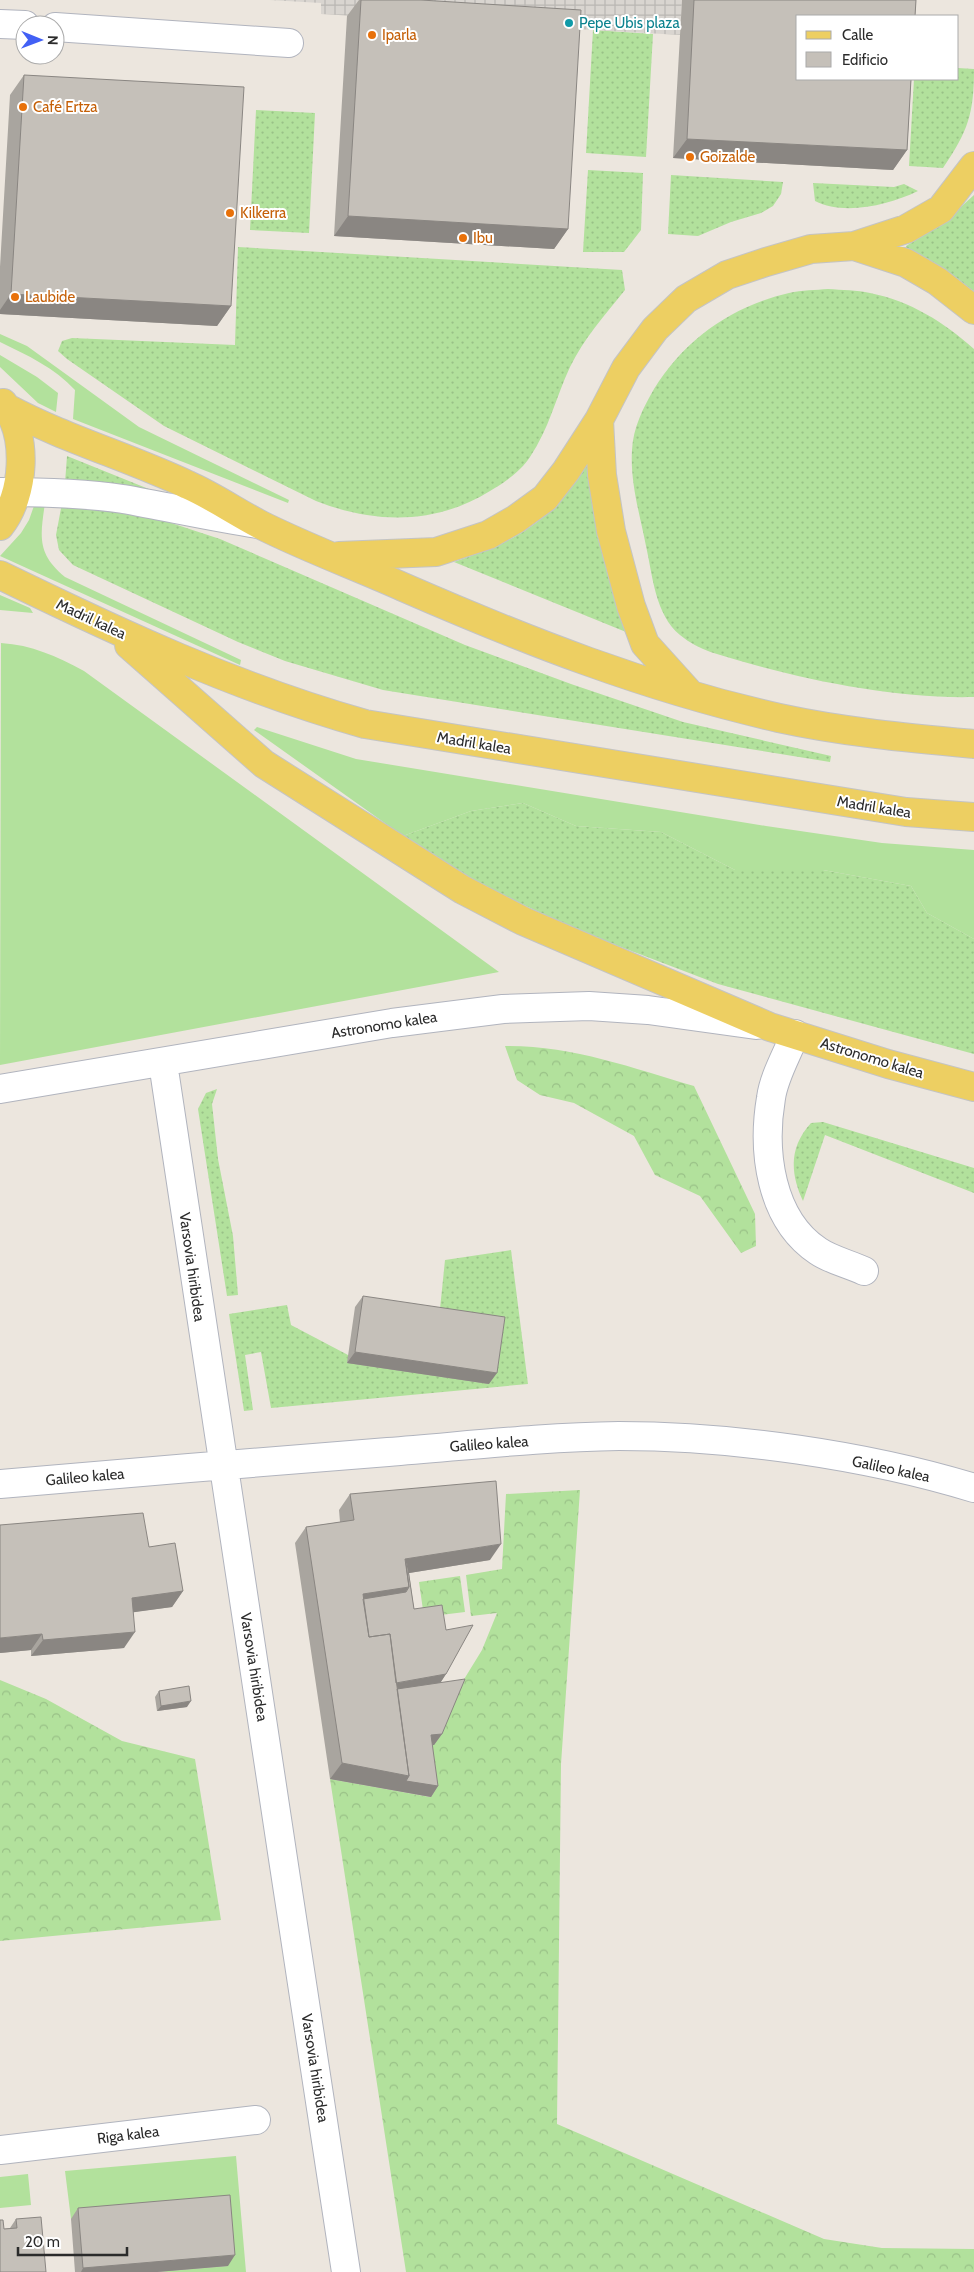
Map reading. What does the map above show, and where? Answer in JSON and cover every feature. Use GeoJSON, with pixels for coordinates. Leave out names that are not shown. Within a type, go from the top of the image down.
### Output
{"type":"FeatureCollection","features":[{"type":"Feature","properties":{"kind":"main road"},"geometry":{"type":"LineString","coordinates":[[332,556],[436,552],[488,535],[516,519],[544,498],[566,471],[599,420],[626,368],[655,329],[686,299],[727,275],[766,262],[811,249],[854,246],[906,229],[941,208],[974,166]]}},
{"type":"Feature","properties":{"kind":"main road"},"geometry":{"type":"LineString","coordinates":[[854,246],[906,263],[937,281],[974,310]]}},
{"type":"Feature","properties":{"kind":"main road"},"geometry":{"type":"LineString","coordinates":[[0,526],[6,518],[8,492],[20,456],[17,426],[4,404]]}},
{"type":"Feature","properties":{"kind":"main road"},"geometry":{"type":"LineString","coordinates":[[4,404],[32,422],[190,485],[261,525],[541,645],[626,676],[692,696],[781,718],[849,731],[974,744]]}},
{"type":"Feature","properties":{"kind":"main road"},"geometry":{"type":"LineString","coordinates":[[599,420],[602,474],[611,531],[631,606],[645,644],[692,696]]}},
{"type":"Feature","properties":{"kind":"main road","name":"Madril kalea"},"geometry":{"type":"LineString","coordinates":[[0,575],[113,630],[229,679],[308,708],[365,724],[906,812],[974,817]]}},
{"type":"Feature","properties":{"kind":"main road","name":"Astronomo kalea"},"geometry":{"type":"LineString","coordinates":[[113,630],[264,764],[463,890],[523,921],[783,1030],[888,1064],[974,1087]]}},
{"type":"Feature","properties":{"kind":"street"},"geometry":{"type":"LineString","coordinates":[[0,24],[15,25]]}},
{"type":"Feature","properties":{"kind":"street"},"geometry":{"type":"LineString","coordinates":[[65,28],[289,43]]}},
{"type":"Feature","properties":{"kind":"street"},"geometry":{"type":"LineString","coordinates":[[8,492],[121,499],[186,513],[261,525]]}},
{"type":"Feature","properties":{"kind":"street","name":"Astronomo kalea"},"geometry":{"type":"LineString","coordinates":[[0,1088],[163,1063],[392,1023],[503,1009],[556,1006],[648,1010],[783,1030]]}},
{"type":"Feature","properties":{"kind":"street"},"geometry":{"type":"LineString","coordinates":[[783,1030],[775,1082],[770,1099],[768,1150],[774,1191],[794,1227],[818,1251],[864,1271]]}},
{"type":"Feature","properties":{"kind":"street","name":"Varsovia hiribidea"},"geometry":{"type":"LineString","coordinates":[[163,1063],[222,1466],[346,2272]]}},
{"type":"Feature","properties":{"kind":"street","name":"Galileo kalea"},"geometry":{"type":"LineString","coordinates":[[0,1484],[618,1436],[751,1444],[831,1456],[974,1488]]}},
{"type":"Feature","properties":{"kind":"street","name":"Riga kalea"},"geometry":{"type":"LineString","coordinates":[[0,2150],[256,2120]]}},
{"type":"Feature","properties":{"kind":"green space"},"geometry":{"type":"Polygon","coordinates":[[[593,30],[653,34],[646,157],[586,153],[593,30]]]}},
{"type":"Feature","properties":{"kind":"green space"},"geometry":{"type":"Polygon","coordinates":[[[959,68],[974,69],[973,98],[968,122],[943,168],[909,166],[914,80],[959,80],[959,68]]]}},
{"type":"Feature","properties":{"kind":"green space"},"geometry":{"type":"Polygon","coordinates":[[[256,110],[315,113],[309,233],[250,230],[256,110]]]}},
{"type":"Feature","properties":{"kind":"green space"},"geometry":{"type":"Polygon","coordinates":[[[588,170],[643,173],[641,230],[624,252],[583,252],[588,170]]]}},
{"type":"Feature","properties":{"kind":"green space"},"geometry":{"type":"Polygon","coordinates":[[[671,175],[783,182],[781,194],[773,206],[761,213],[731,222],[698,236],[668,234],[671,175]]]}},
{"type":"Feature","properties":{"kind":"green space"},"geometry":{"type":"Polygon","coordinates":[[[813,183],[894,187],[904,184],[918,191],[894,201],[866,207],[839,208],[815,201],[813,183]]]}},
{"type":"Feature","properties":{"kind":"green space"},"geometry":{"type":"Polygon","coordinates":[[[974,195],[974,291],[907,255],[906,246],[942,224],[974,195]]]}},
{"type":"Feature","properties":{"kind":"green space"},"geometry":{"type":"Polygon","coordinates":[[[238,247],[622,270],[625,290],[595,327],[576,356],[537,446],[517,472],[490,491],[448,510],[426,515],[382,517],[338,509],[316,501],[164,426],[58,351],[62,341],[72,338],[235,345],[238,247]]]}},
{"type":"Feature","properties":{"kind":"green space"},"geometry":{"type":"Polygon","coordinates":[[[828,289],[865,292],[899,301],[926,314],[951,330],[974,349],[974,697],[917,695],[858,688],[799,676],[727,657],[703,649],[680,635],[665,617],[660,606],[653,582],[632,475],[632,450],[636,426],[646,403],[666,371],[680,355],[695,340],[729,316],[748,306],[789,293],[828,289]]]}},
{"type":"Feature","properties":{"kind":"green space"},"geometry":{"type":"Polygon","coordinates":[[[0,334],[27,346],[139,427],[289,500],[288,503],[73,419],[75,390],[50,369],[0,342],[0,334]]]}},
{"type":"Feature","properties":{"kind":"green space"},"geometry":{"type":"Polygon","coordinates":[[[0,355],[37,377],[58,393],[56,412],[38,403],[0,367],[0,355]]]}},
{"type":"Feature","properties":{"kind":"green space"},"geometry":{"type":"Polygon","coordinates":[[[67,456],[176,500],[65,483],[67,456]]]}},
{"type":"Feature","properties":{"kind":"green space"},"geometry":{"type":"Polygon","coordinates":[[[590,460],[593,504],[601,547],[626,632],[454,562],[498,545],[525,531],[537,522],[564,495],[590,460]]]}},
{"type":"Feature","properties":{"kind":"green space"},"geometry":{"type":"Polygon","coordinates":[[[35,503],[45,503],[42,535],[45,552],[49,561],[65,577],[241,660],[240,665],[0,556],[21,533],[29,520],[35,503]]]}},
{"type":"Feature","properties":{"kind":"green space"},"geometry":{"type":"Polygon","coordinates":[[[62,503],[165,521],[220,539],[465,645],[571,684],[683,722],[831,756],[830,762],[383,690],[285,661],[238,642],[73,565],[59,550],[56,535],[62,503]]]}},
{"type":"Feature","properties":{"kind":"green space"},"geometry":{"type":"Polygon","coordinates":[[[0,595],[30,608],[33,613],[0,610],[0,595]]]}},
{"type":"Feature","properties":{"kind":"green space"},"geometry":{"type":"Polygon","coordinates":[[[1,643],[23,646],[44,652],[84,671],[499,972],[0,1065],[1,643]]]}},
{"type":"Feature","properties":{"kind":"green space"},"geometry":{"type":"Polygon","coordinates":[[[257,727],[356,759],[766,826],[882,843],[974,850],[974,939],[927,913],[911,886],[823,870],[735,870],[661,832],[576,826],[523,803],[471,811],[403,836],[254,730],[257,727]]]}},
{"type":"Feature","properties":{"kind":"green space"},"geometry":{"type":"Polygon","coordinates":[[[523,803],[576,826],[661,832],[735,870],[823,870],[911,886],[927,913],[974,939],[974,1054],[718,984],[579,931],[460,875],[403,836],[471,811],[523,803]]]}},
{"type":"Feature","properties":{"kind":"green space"},"geometry":{"type":"Polygon","coordinates":[[[505,1046],[554,1049],[577,1053],[694,1086],[755,1214],[756,1246],[741,1253],[700,1196],[655,1175],[634,1136],[574,1103],[540,1095],[517,1080],[505,1046]]]}},
{"type":"Feature","properties":{"kind":"green space"},"geometry":{"type":"Polygon","coordinates":[[[217,1089],[212,1104],[218,1159],[233,1236],[238,1295],[227,1296],[198,1109],[206,1093],[217,1089]]]}},
{"type":"Feature","properties":{"kind":"green space"},"geometry":{"type":"Polygon","coordinates":[[[823,1122],[974,1168],[974,1193],[825,1135],[803,1201],[794,1170],[795,1151],[804,1132],[811,1123],[823,1122]]]}},
{"type":"Feature","properties":{"kind":"green space"},"geometry":{"type":"Polygon","coordinates":[[[511,1250],[528,1384],[271,1408],[261,1352],[245,1355],[253,1410],[244,1411],[229,1314],[287,1305],[291,1325],[348,1355],[439,1319],[445,1260],[511,1250]]]}},
{"type":"Feature","properties":{"kind":"green space"},"geometry":{"type":"Polygon","coordinates":[[[580,1490],[561,1764],[557,2124],[824,2239],[882,2248],[974,2249],[974,2272],[406,2272],[330,1779],[430,1797],[423,1746],[482,1650],[497,1613],[471,1616],[466,1575],[502,1569],[506,1494],[580,1490]]]}},
{"type":"Feature","properties":{"kind":"green space"},"geometry":{"type":"Polygon","coordinates":[[[460,1576],[465,1612],[424,1617],[419,1582],[460,1576]]]}},
{"type":"Feature","properties":{"kind":"green space"},"geometry":{"type":"Polygon","coordinates":[[[0,1680],[46,1699],[122,1741],[195,1759],[221,1920],[0,1941],[0,1680]]]}},
{"type":"Feature","properties":{"kind":"green space"},"geometry":{"type":"Polygon","coordinates":[[[236,2156],[246,2272],[157,2272],[227,2266],[71,2219],[65,2171],[236,2156]]]}},
{"type":"Feature","properties":{"kind":"green space"},"geometry":{"type":"Polygon","coordinates":[[[28,2174],[31,2205],[0,2208],[0,2177],[28,2174]]]}},
{"type":"Feature","properties":{"kind":"shaded area","name":"Pepe Ubis plaza"},"geometry":{"type":"Polygon","coordinates":[[[269,0],[682,0],[680,35],[321,14],[321,3],[269,0]]]}},
{"type":"Feature","properties":{"kind":"building"},"geometry":{"type":"Polygon","coordinates":[[[361,0],[421,0],[581,10],[568,229],[348,216],[361,0]]]}},
{"type":"Feature","properties":{"kind":"building"},"geometry":{"type":"Polygon","coordinates":[[[694,0],[916,0],[915,15],[796,15],[796,80],[911,80],[907,150],[687,139],[694,0]]]}},
{"type":"Feature","properties":{"kind":"building"},"geometry":{"type":"Polygon","coordinates":[[[24,75],[244,87],[231,306],[11,294],[24,75]]]}},
{"type":"Feature","properties":{"kind":"building"},"geometry":{"type":"Polygon","coordinates":[[[363,1296],[505,1317],[497,1373],[355,1352],[363,1296]]]}},
{"type":"Feature","properties":{"kind":"building"},"geometry":{"type":"Polygon","coordinates":[[[496,1481],[501,1544],[405,1559],[409,1587],[363,1594],[369,1637],[390,1634],[409,1776],[342,1763],[306,1527],[354,1520],[350,1494],[496,1481]]]}},
{"type":"Feature","properties":{"kind":"building"},"geometry":{"type":"Polygon","coordinates":[[[143,1513],[149,1547],[175,1543],[183,1591],[132,1598],[135,1632],[43,1640],[42,1634],[0,1638],[0,1525],[143,1513]]]}},
{"type":"Feature","properties":{"kind":"building"},"geometry":{"type":"Polygon","coordinates":[[[406,1563],[414,1609],[442,1605],[446,1630],[473,1625],[446,1674],[396,1683],[390,1634],[369,1637],[363,1599],[406,1592],[409,1587],[406,1563]]]}},
{"type":"Feature","properties":{"kind":"building"},"geometry":{"type":"Polygon","coordinates":[[[465,1679],[442,1734],[431,1735],[438,1786],[406,1781],[409,1776],[397,1689],[465,1679]]]}},
{"type":"Feature","properties":{"kind":"building"},"geometry":{"type":"Polygon","coordinates":[[[189,1686],[191,1701],[161,1706],[159,1691],[189,1686]]]}},
{"type":"Feature","properties":{"kind":"building"},"geometry":{"type":"Polygon","coordinates":[[[230,2195],[235,2255],[83,2268],[78,2208],[230,2195]]]}},
{"type":"Feature","properties":{"kind":"building"},"geometry":{"type":"Polygon","coordinates":[[[41,2217],[46,2272],[0,2272],[0,2220],[3,2220],[4,2229],[17,2228],[16,2219],[41,2217]]]}},
{"type":"Feature","properties":{"kind":"place","name":"Pepe Ubis plaza"},"geometry":{"type":"Point","coordinates":[569,23]}},
{"type":"Feature","properties":{"kind":"place","name":"Iparla"},"geometry":{"type":"Point","coordinates":[372,35]}},
{"type":"Feature","properties":{"kind":"place","name":"Café Ertza"},"geometry":{"type":"Point","coordinates":[23,107]}},
{"type":"Feature","properties":{"kind":"place","name":"Goizalde"},"geometry":{"type":"Point","coordinates":[690,157]}},
{"type":"Feature","properties":{"kind":"place","name":"Kilkerra"},"geometry":{"type":"Point","coordinates":[230,213]}},
{"type":"Feature","properties":{"kind":"place","name":"Ibu"},"geometry":{"type":"Point","coordinates":[463,238]}},
{"type":"Feature","properties":{"kind":"place","name":"Laubide"},"geometry":{"type":"Point","coordinates":[15,297]}}]}
